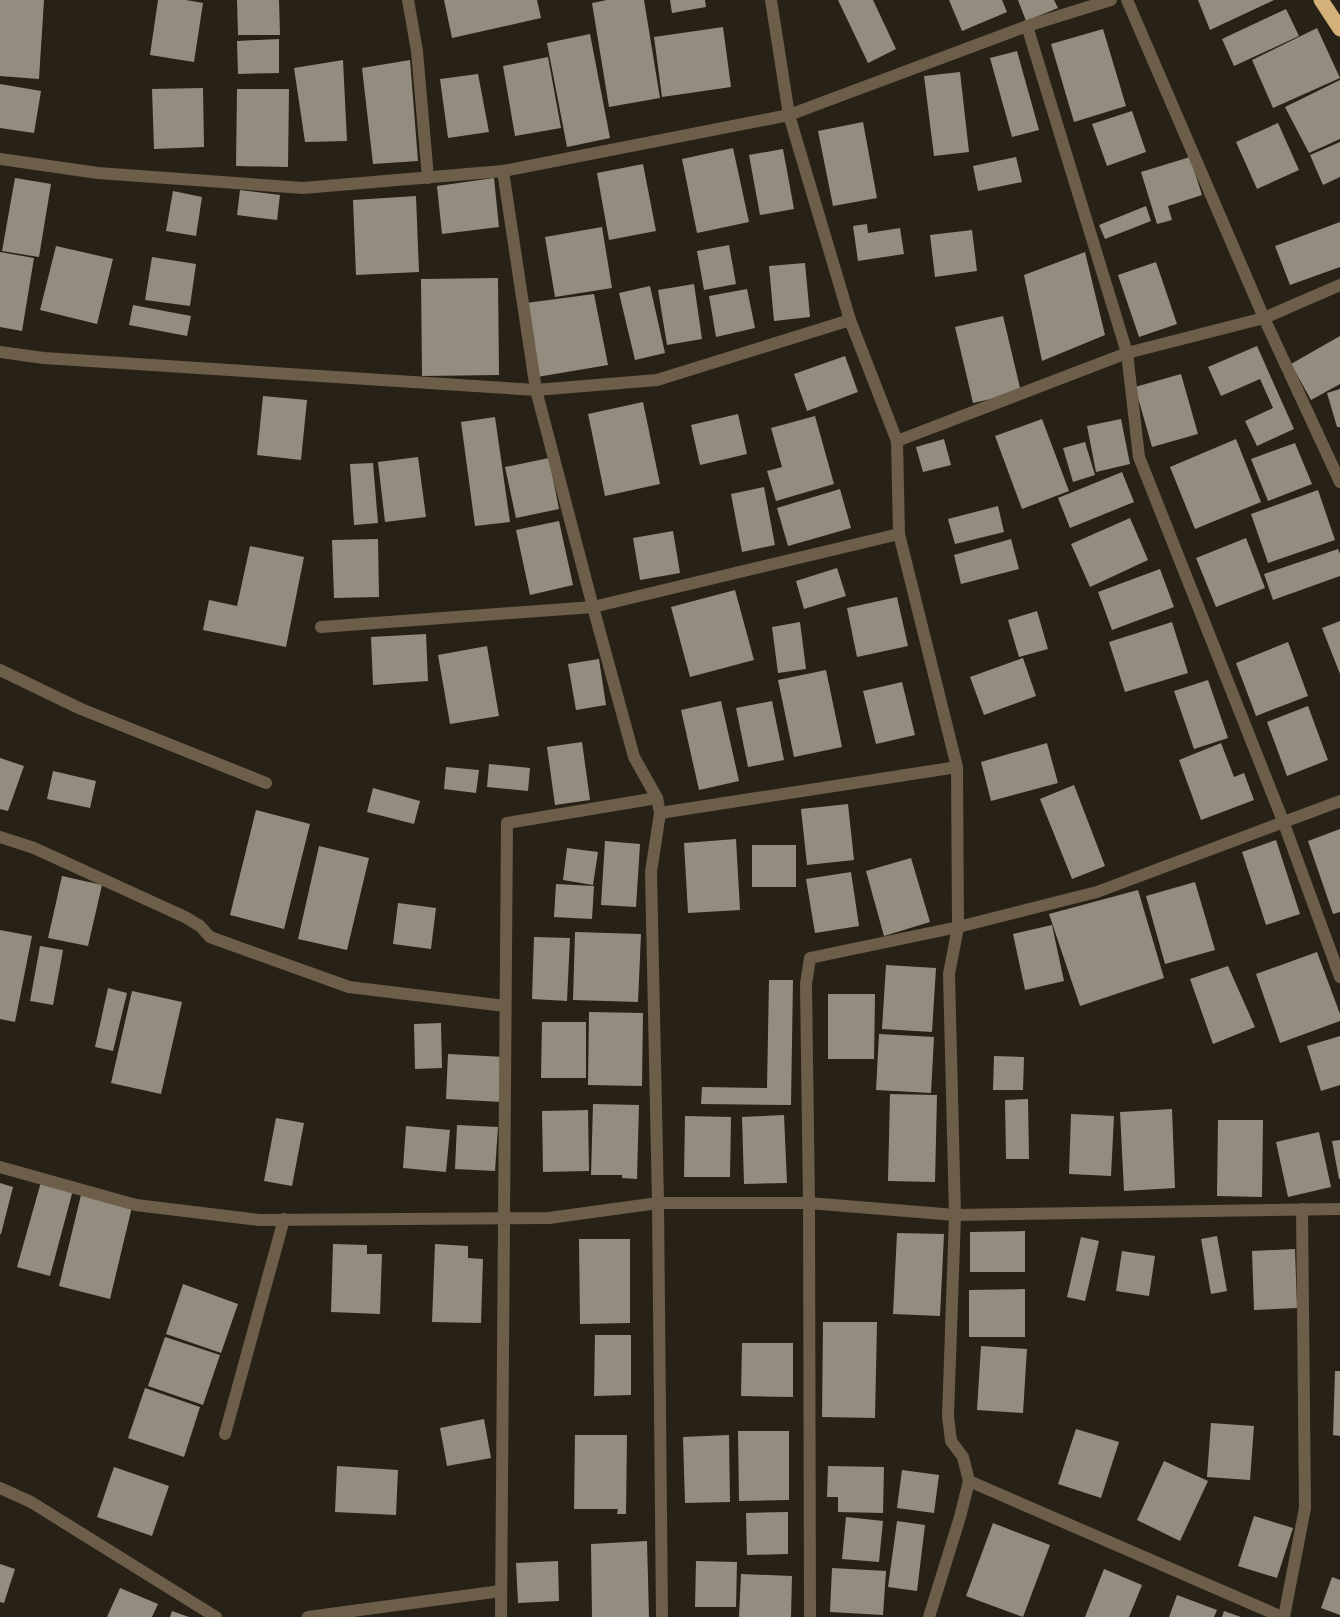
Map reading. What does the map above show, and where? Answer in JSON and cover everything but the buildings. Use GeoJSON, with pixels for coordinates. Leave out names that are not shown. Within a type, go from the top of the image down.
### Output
{"type":"FeatureCollection","features":[{"type":"Feature","properties":{"kind":"highway"},"geometry":{"type":"LineString","coordinates":[[1322,0],[1340,29]]}},
{"type":"Feature","properties":{"kind":"street"},"geometry":{"type":"LineString","coordinates":[[408,0],[416,51],[428,178]]}},
{"type":"Feature","properties":{"kind":"street"},"geometry":{"type":"LineString","coordinates":[[771,0],[789,115],[850,320],[897,441],[899,534],[957,768],[958,927],[949,974],[955,1214],[948,1416],[951,1440],[963,1457],[969,1481],[960,1518],[929,1617]]}},
{"type":"Feature","properties":{"kind":"street"},"geometry":{"type":"LineString","coordinates":[[0,159],[98,173],[303,188],[503,171],[789,115],[1027,26],[1110,0]]}},
{"type":"Feature","properties":{"kind":"street"},"geometry":{"type":"LineString","coordinates":[[1127,0],[1264,318],[1340,482]]}},
{"type":"Feature","properties":{"kind":"street"},"geometry":{"type":"LineString","coordinates":[[1027,26],[1127,353],[1139,457],[1283,821],[1340,977]]}},
{"type":"Feature","properties":{"kind":"street"},"geometry":{"type":"LineString","coordinates":[[503,171],[536,390],[592,607],[634,757],[657,798],[660,814],[651,872],[658,1203],[662,1617]]}},
{"type":"Feature","properties":{"kind":"street"},"geometry":{"type":"LineString","coordinates":[[897,441],[1127,353],[1264,318],[1340,285]]}},
{"type":"Feature","properties":{"kind":"street"},"geometry":{"type":"LineString","coordinates":[[0,352],[44,358],[536,390],[657,380],[850,320]]}},
{"type":"Feature","properties":{"kind":"street"},"geometry":{"type":"LineString","coordinates":[[321,626],[592,607],[899,534]]}},
{"type":"Feature","properties":{"kind":"street"},"geometry":{"type":"LineString","coordinates":[[0,670],[81,709],[266,783]]}},
{"type":"Feature","properties":{"kind":"street"},"geometry":{"type":"LineString","coordinates":[[660,814],[957,768]]}},
{"type":"Feature","properties":{"kind":"street"},"geometry":{"type":"LineString","coordinates":[[501,1617],[507,823],[657,798]]}},
{"type":"Feature","properties":{"kind":"street"},"geometry":{"type":"LineString","coordinates":[[810,1617],[809,1203],[806,984],[810,958],[958,927],[1097,892],[1340,801]]}},
{"type":"Feature","properties":{"kind":"street"},"geometry":{"type":"LineString","coordinates":[[0,837],[34,848],[185,917],[200,926],[210,937],[349,987],[506,1006]]}},
{"type":"Feature","properties":{"kind":"street"},"geometry":{"type":"LineString","coordinates":[[0,1166],[136,1205],[259,1220],[549,1218],[658,1203],[809,1203],[955,1214],[1340,1209]]}},
{"type":"Feature","properties":{"kind":"street"},"geometry":{"type":"LineString","coordinates":[[969,1481],[1283,1617],[1305,1508],[1302,1209]]}},
{"type":"Feature","properties":{"kind":"street"},"geometry":{"type":"LineString","coordinates":[[225,1434],[284,1219]]}},
{"type":"Feature","properties":{"kind":"street"},"geometry":{"type":"LineString","coordinates":[[0,1488],[31,1502],[216,1617]]}},
{"type":"Feature","properties":{"kind":"street"},"geometry":{"type":"LineString","coordinates":[[308,1617],[501,1590]]}}]}
